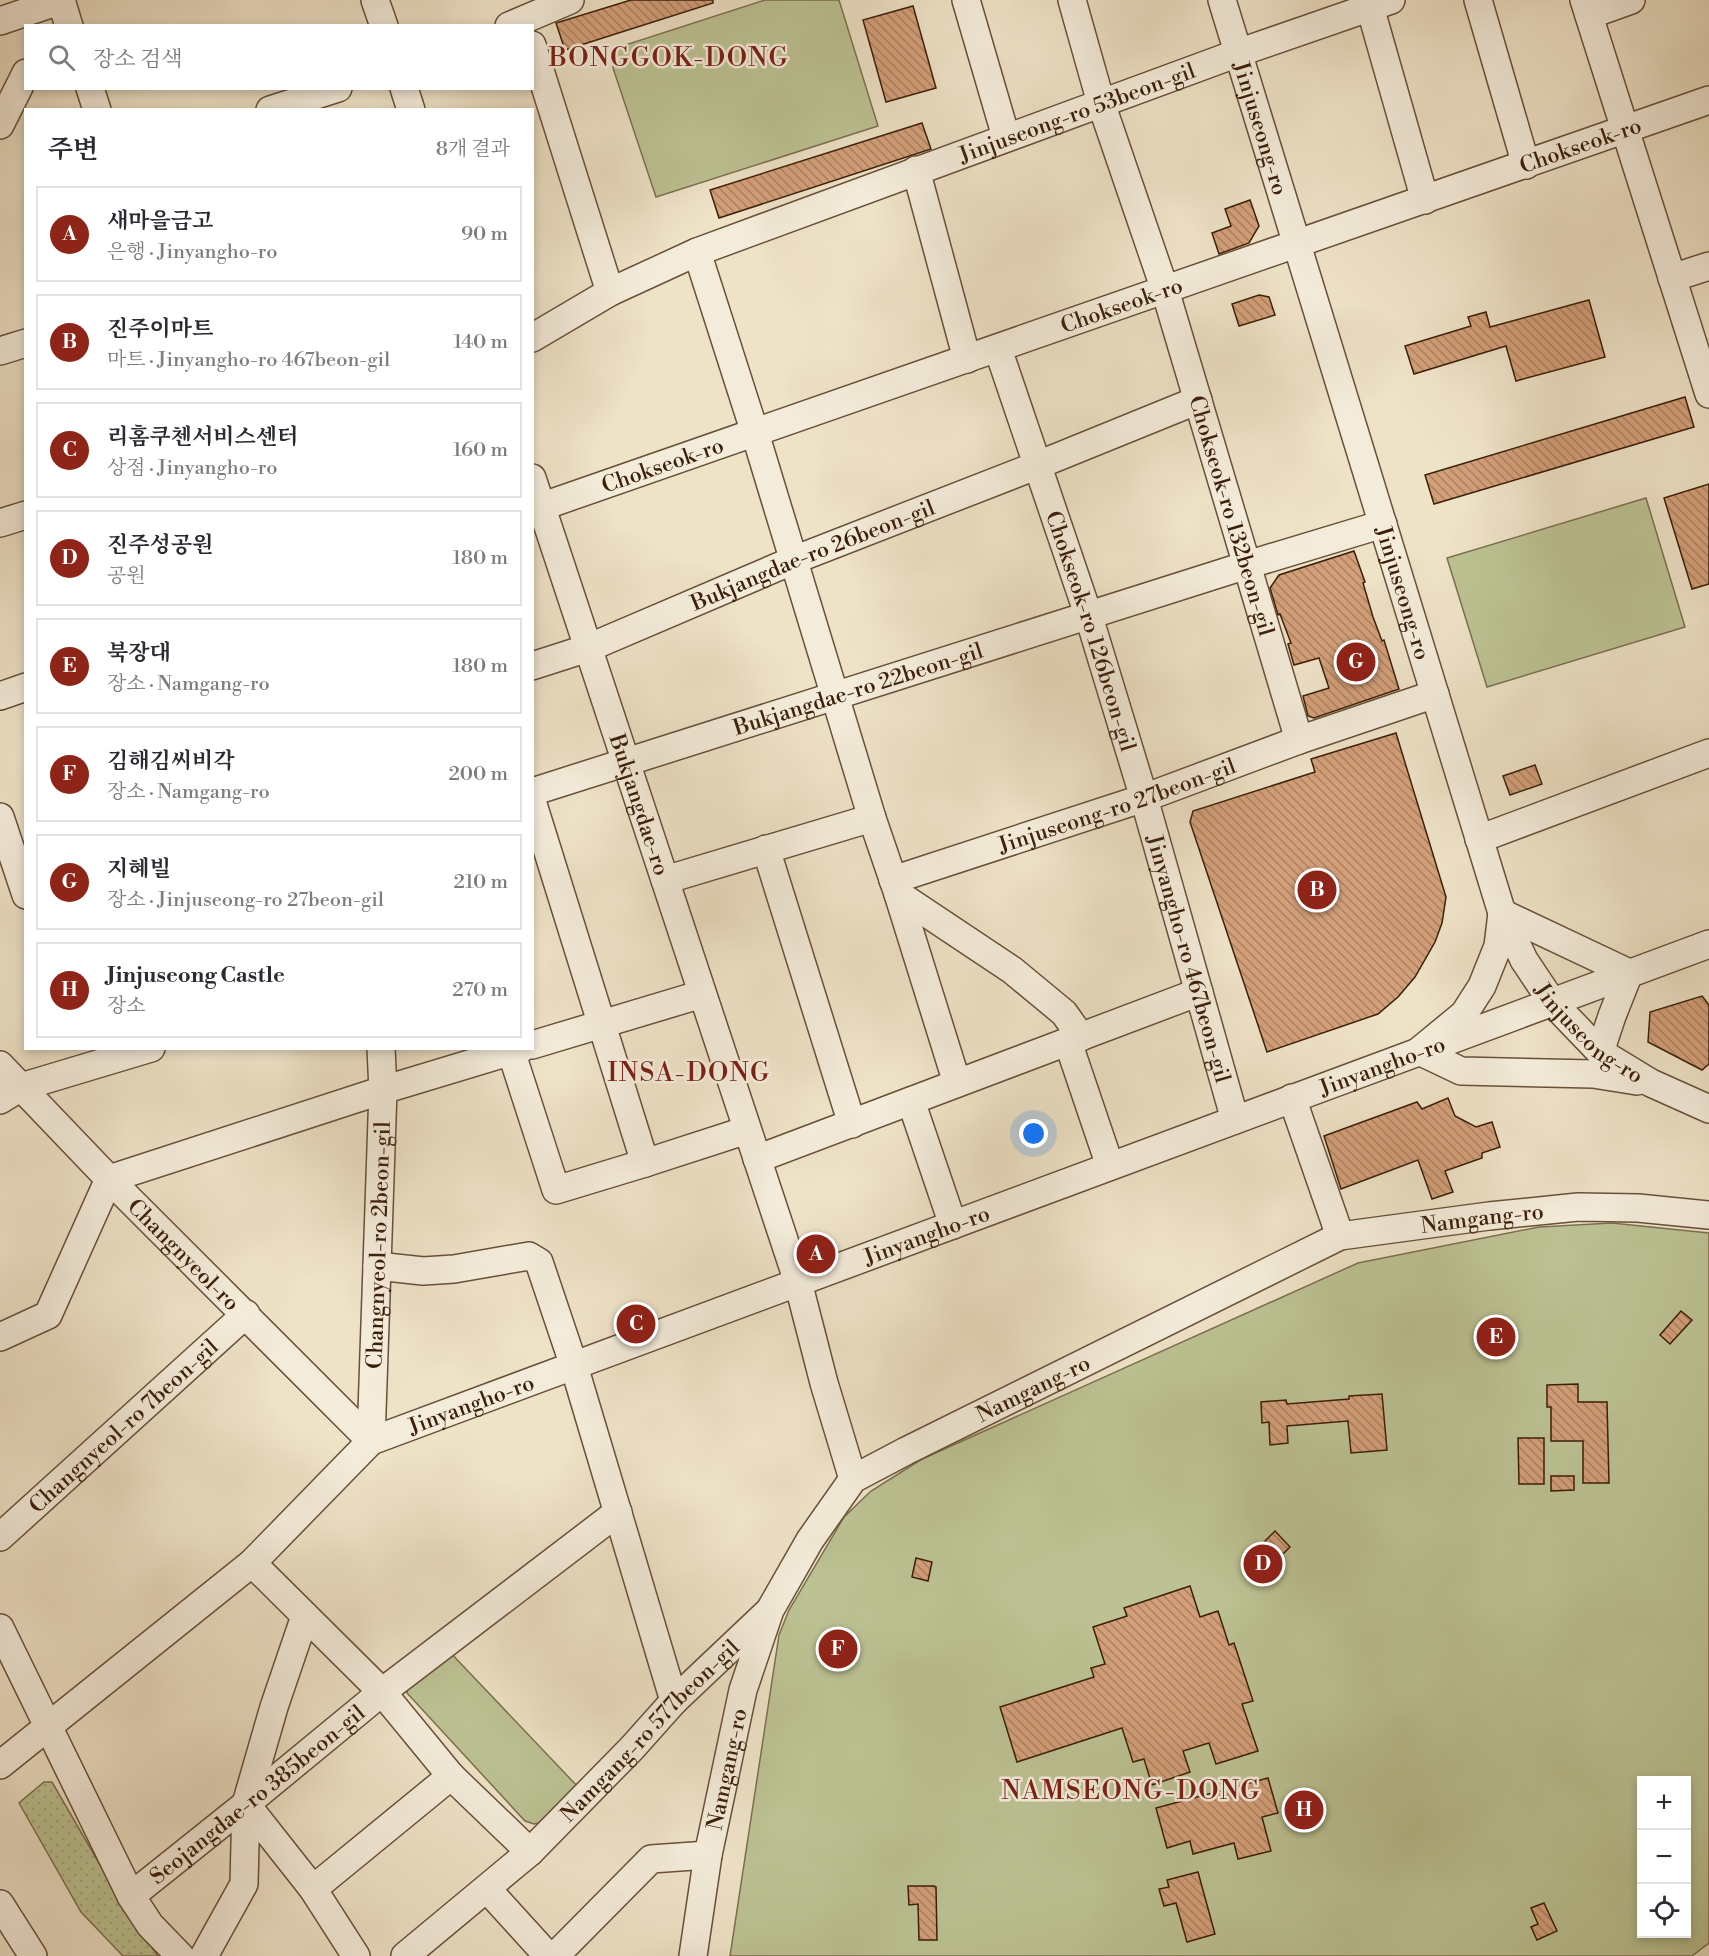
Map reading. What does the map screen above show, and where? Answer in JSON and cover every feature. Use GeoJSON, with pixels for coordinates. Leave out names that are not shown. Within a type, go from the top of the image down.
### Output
{"type":"FeatureCollection","features":[{"type":"Feature","properties":{"kind":"street"},"geometry":{"type":"LineString","coordinates":[[375,0],[383,24]]}},
{"type":"Feature","properties":{"kind":"street"},"geometry":{"type":"LineString","coordinates":[[520,24],[570,0]]}},
{"type":"Feature","properties":{"kind":"street"},"geometry":{"type":"LineString","coordinates":[[966,0],[1006,137]]}},
{"type":"Feature","properties":{"kind":"street","name":"Chokseok-ro 132beon-gil"},"geometry":{"type":"LineString","coordinates":[[1072,0],[1101,103],[1165,290],[1299,740]]}},
{"type":"Feature","properties":{"kind":"street","name":"Jinjuseong-ro"},"geometry":{"type":"LineString","coordinates":[[1222,0],[1502,913],[1524,960],[1552,1002],[1600,1052],[1650,1083],[1706,1104]]}},
{"type":"Feature","properties":{"kind":"street"},"geometry":{"type":"LineString","coordinates":[[1478,0],[1526,165]]}},
{"type":"Feature","properties":{"kind":"street"},"geometry":{"type":"LineString","coordinates":[[1631,0],[1587,7],[1709,394]]}},
{"type":"Feature","properties":{"kind":"street"},"geometry":{"type":"LineString","coordinates":[[1376,2],[1425,200]]}},
{"type":"Feature","properties":{"kind":"street","name":"Jinjuseong-ro 53beon-gil"},"geometry":{"type":"LineString","coordinates":[[534,337],[620,289],[697,252],[1376,2]]}},
{"type":"Feature","properties":{"kind":"street"},"geometry":{"type":"LineString","coordinates":[[0,21],[54,6],[68,24]]}},
{"type":"Feature","properties":{"kind":"street"},"geometry":{"type":"LineString","coordinates":[[534,51],[620,289]]}},
{"type":"Feature","properties":{"kind":"street"},"geometry":{"type":"LineString","coordinates":[[0,125],[24,77]]}},
{"type":"Feature","properties":{"kind":"street"},"geometry":{"type":"LineString","coordinates":[[91,90],[96,108]]}},
{"type":"Feature","properties":{"kind":"street"},"geometry":{"type":"LineString","coordinates":[[276,108],[332,90]]}},
{"type":"Feature","properties":{"kind":"street"},"geometry":{"type":"LineString","coordinates":[[405,90],[410,108]]}},
{"type":"Feature","properties":{"kind":"street","name":"Chokseok-ro"},"geometry":{"type":"LineString","coordinates":[[537,509],[1709,100]]}},
{"type":"Feature","properties":{"kind":"street"},"geometry":{"type":"LineString","coordinates":[[916,170],[967,359]]}},
{"type":"Feature","properties":{"kind":"street"},"geometry":{"type":"LineString","coordinates":[[697,252],[755,433],[872,818],[957,1083]]}},
{"type":"Feature","properties":{"kind":"street"},"geometry":{"type":"LineString","coordinates":[[1672,278],[1709,266]]}},
{"type":"Feature","properties":{"kind":"street"},"geometry":{"type":"LineString","coordinates":[[0,351],[24,344]]}},
{"type":"Feature","properties":{"kind":"street","name":"Chokseok-ro 126beon-gil"},"geometry":{"type":"LineString","coordinates":[[998,349],[1089,617],[1144,798]]}},
{"type":"Feature","properties":{"kind":"street"},"geometry":{"type":"LineString","coordinates":[[1038,465],[1198,400]]}},
{"type":"Feature","properties":{"kind":"street","name":"Bukjangdae-ro 26beon-gil"},"geometry":{"type":"LineString","coordinates":[[534,665],[588,648],[794,560],[1038,465]]}},
{"type":"Feature","properties":{"kind":"street","name":"Bukjangdae-ro"},"geometry":{"type":"LineString","coordinates":[[534,490],[537,509],[588,648],[798,1282],[824,1383],[853,1479]]}},
{"type":"Feature","properties":{"kind":"street"},"geometry":{"type":"LineString","coordinates":[[0,523],[24,516]]}},
{"type":"Feature","properties":{"kind":"street","name":"Bukjangdae-ro 22beon-gil"},"geometry":{"type":"LineString","coordinates":[[534,791],[1383,524]]}},
{"type":"Feature","properties":{"kind":"street"},"geometry":{"type":"LineString","coordinates":[[0,696],[24,688]]}},
{"type":"Feature","properties":{"kind":"street","name":"Jinjuseong-ro 27beon-gil"},"geometry":{"type":"LineString","coordinates":[[896,887],[1299,740],[1435,694]]}},
{"type":"Feature","properties":{"kind":"street"},"geometry":{"type":"LineString","coordinates":[[1479,838],[1709,753]]}},
{"type":"Feature","properties":{"kind":"street","name":"Jinyangho-ro 467beon-gil"},"geometry":{"type":"LineString","coordinates":[[1144,798],[1235,1120]]}},
{"type":"Feature","properties":{"kind":"street"},"geometry":{"type":"LineString","coordinates":[[534,807],[645,1163]]}},
{"type":"Feature","properties":{"kind":"street"},"geometry":{"type":"LineString","coordinates":[[665,880],[872,818]]}},
{"type":"Feature","properties":{"kind":"street"},"geometry":{"type":"LineString","coordinates":[[10,827],[24,886]]}},
{"type":"Feature","properties":{"kind":"street"},"geometry":{"type":"LineString","coordinates":[[766,849],[852,1124]]}},
{"type":"Feature","properties":{"kind":"street"},"geometry":{"type":"LineString","coordinates":[[896,887],[1012,970],[1064,1013],[1074,1039],[1110,1166]]}},
{"type":"Feature","properties":{"kind":"street"},"geometry":{"type":"LineString","coordinates":[[1600,1052],[1629,973],[1502,913],[1498,946],[1482,986],[1464,1014],[1419,1051],[1461,1071],[1593,1074],[1650,1083]]}},
{"type":"Feature","properties":{"kind":"street","name":"Jinyangho-ro"},"geometry":{"type":"LineString","coordinates":[[0,1765],[252,1563],[371,1441],[1709,944]]}},
{"type":"Feature","properties":{"kind":"street"},"geometry":{"type":"LineString","coordinates":[[757,1160],[1199,992]]}},
{"type":"Feature","properties":{"kind":"street"},"geometry":{"type":"LineString","coordinates":[[534,1044],[702,994]]}},
{"type":"Feature","properties":{"kind":"street"},"geometry":{"type":"LineString","coordinates":[[11,1094],[79,1059],[138,1050]]}},
{"type":"Feature","properties":{"kind":"street","name":"Changnyeol-ro 2beon-gil"},"geometry":{"type":"LineString","coordinates":[[371,1441],[383,1090],[381,1050]]}},
{"type":"Feature","properties":{"kind":"street"},"geometry":{"type":"LineString","coordinates":[[0,1337],[48,1315],[110,1179],[513,1050]]}},
{"type":"Feature","properties":{"kind":"street"},"geometry":{"type":"LineString","coordinates":[[520,1050],[556,1190],[747,1130]]}},
{"type":"Feature","properties":{"kind":"street","name":"Changnyeol-ro"},"geometry":{"type":"LineString","coordinates":[[0,1065],[11,1094],[110,1179],[371,1441]]}},
{"type":"Feature","properties":{"kind":"street"},"geometry":{"type":"LineString","coordinates":[[1292,1098],[1340,1236]]}},
{"type":"Feature","properties":{"kind":"street"},"geometry":{"type":"LineString","coordinates":[[910,1101],[953,1224]]}},
{"type":"Feature","properties":{"kind":"street","name":"Namgang-ro"},"geometry":{"type":"LineString","coordinates":[[693,1956],[708,1854],[743,1690],[770,1610],[810,1540],[853,1479],[1340,1236],[1489,1216],[1578,1208],[1638,1208],[1709,1215]]}},
{"type":"Feature","properties":{"kind":"street"},"geometry":{"type":"LineString","coordinates":[[377,1266],[433,1270],[454,1269],[529,1256],[538,1262],[574,1365],[674,1701]]}},
{"type":"Feature","properties":{"kind":"street","name":"Changnyeol-ro 7beon-gil"},"geometry":{"type":"LineString","coordinates":[[0,1537],[246,1314]]}},
{"type":"Feature","properties":{"kind":"street","name":"Seojangdae-ro 385beon-gil"},"geometry":{"type":"LineString","coordinates":[[131,1896],[382,1692],[618,1512]]}},
{"type":"Feature","properties":{"kind":"street"},"geometry":{"type":"LineString","coordinates":[[252,1563],[382,1692],[451,1776],[530,1852]]}},
{"type":"Feature","properties":{"kind":"street","name":"Namgang-ro 577beon-gil"},"geometry":{"type":"LineString","coordinates":[[405,1956],[530,1852],[674,1701],[770,1610]]}},
{"type":"Feature","properties":{"kind":"street"},"geometry":{"type":"LineString","coordinates":[[204,1956],[244,1884],[246,1804],[274,1707],[304,1616]]}},
{"type":"Feature","properties":{"kind":"street"},"geometry":{"type":"LineString","coordinates":[[0,1628],[131,1896],[150,1925],[180,1956]]}},
{"type":"Feature","properties":{"kind":"street"},"geometry":{"type":"LineString","coordinates":[[313,1889],[451,1776]]}},
{"type":"Feature","properties":{"kind":"street"},"geometry":{"type":"LineString","coordinates":[[246,1804],[313,1889],[356,1956]]}},
{"type":"Feature","properties":{"kind":"street"},"geometry":{"type":"LineString","coordinates":[[555,1956],[651,1859],[708,1854]]}},
{"type":"Feature","properties":{"kind":"street"},"geometry":{"type":"LineString","coordinates":[[487,1888],[548,1956]]}},
{"type":"Feature","properties":{"kind":"street"},"geometry":{"type":"LineString","coordinates":[[0,1904],[33,1956]]}},
{"type":"Feature","properties":{"kind":"green space"},"geometry":{"type":"Polygon","coordinates":[[[765,0],[839,0],[878,126],[656,197],[613,68],[616,48],[765,0]]]}},
{"type":"Feature","properties":{"kind":"green space"},"geometry":{"type":"Polygon","coordinates":[[[1646,498],[1685,627],[1487,687],[1447,558],[1646,498]]]}},
{"type":"Feature","properties":{"kind":"green space"},"geometry":{"type":"Polygon","coordinates":[[[1612,1223],[1709,1233],[1709,1943],[1692,1956],[730,1956],[779,1635],[789,1610],[844,1517],[871,1491],[922,1459],[1358,1263],[1539,1227],[1612,1223]]]}},
{"type":"Feature","properties":{"kind":"green space"},"geometry":{"type":"Polygon","coordinates":[[[446,1648],[579,1788],[542,1822],[534,1824],[525,1821],[407,1693],[409,1677],[446,1648]]]}},
{"type":"Feature","properties":{"kind":"green space"},"geometry":{"type":"Polygon","coordinates":[[[44,1782],[52,1782],[129,1915],[158,1956],[123,1956],[81,1912],[19,1803],[44,1782]]]}},
{"type":"Feature","properties":{"kind":"building"},"geometry":{"type":"Polygon","coordinates":[[[631,0],[713,0],[713,3],[565,50],[556,23],[631,0]]]}},
{"type":"Feature","properties":{"kind":"building"},"geometry":{"type":"Polygon","coordinates":[[[913,6],[936,88],[886,102],[863,20],[913,6]]]}},
{"type":"Feature","properties":{"kind":"building"},"geometry":{"type":"Polygon","coordinates":[[[922,123],[931,149],[719,218],[710,190],[922,123]]]}},
{"type":"Feature","properties":{"kind":"building"},"geometry":{"type":"Polygon","coordinates":[[[1250,200],[1259,226],[1249,243],[1219,254],[1212,233],[1231,226],[1225,209],[1250,200]]]}},
{"type":"Feature","properties":{"kind":"building"},"geometry":{"type":"Polygon","coordinates":[[[1259,295],[1269,297],[1275,315],[1239,326],[1232,304],[1259,295]]]}},
{"type":"Feature","properties":{"kind":"building"},"geometry":{"type":"Polygon","coordinates":[[[1589,300],[1605,357],[1516,381],[1506,346],[1414,374],[1405,346],[1471,326],[1468,317],[1486,312],[1490,327],[1589,300]]]}},
{"type":"Feature","properties":{"kind":"building"},"geometry":{"type":"Polygon","coordinates":[[[1685,397],[1694,427],[1434,504],[1425,475],[1685,397]]]}},
{"type":"Feature","properties":{"kind":"building"},"geometry":{"type":"Polygon","coordinates":[[[1709,484],[1709,584],[1692,589],[1664,498],[1709,484]]]}},
{"type":"Feature","properties":{"kind":"building"},"geometry":{"type":"Polygon","coordinates":[[[1354,551],[1365,582],[1363,583],[1373,617],[1382,641],[1384,640],[1399,689],[1314,718],[1308,716],[1303,696],[1329,688],[1319,658],[1294,665],[1288,644],[1291,643],[1280,614],[1278,615],[1270,588],[1279,575],[1354,551]]]}},
{"type":"Feature","properties":{"kind":"building"},"geometry":{"type":"Polygon","coordinates":[[[1396,733],[1446,897],[1442,923],[1435,942],[1415,977],[1398,997],[1378,1014],[1267,1052],[1190,822],[1193,811],[1315,772],[1311,759],[1396,733]]]}},
{"type":"Feature","properties":{"kind":"building"},"geometry":{"type":"Polygon","coordinates":[[[1535,765],[1542,784],[1510,795],[1503,776],[1535,765]]]}},
{"type":"Feature","properties":{"kind":"building"},"geometry":{"type":"Polygon","coordinates":[[[1702,996],[1709,1005],[1709,1064],[1702,1070],[1648,1042],[1650,1012],[1702,996]]]}},
{"type":"Feature","properties":{"kind":"building"},"geometry":{"type":"Polygon","coordinates":[[[1448,1098],[1455,1116],[1476,1127],[1492,1122],[1500,1147],[1482,1153],[1482,1158],[1445,1171],[1453,1192],[1432,1199],[1418,1160],[1341,1189],[1324,1136],[1417,1102],[1422,1109],[1448,1098]]]}},
{"type":"Feature","properties":{"kind":"building"},"geometry":{"type":"Polygon","coordinates":[[[1681,1311],[1692,1320],[1670,1344],[1660,1335],[1681,1311]]]}},
{"type":"Feature","properties":{"kind":"building"},"geometry":{"type":"Polygon","coordinates":[[[1578,1384],[1578,1402],[1607,1402],[1609,1483],[1583,1483],[1583,1441],[1551,1441],[1551,1407],[1547,1407],[1547,1385],[1578,1384]]]}},
{"type":"Feature","properties":{"kind":"building"},"geometry":{"type":"Polygon","coordinates":[[[1382,1394],[1387,1450],[1351,1453],[1348,1421],[1287,1426],[1288,1443],[1270,1445],[1269,1422],[1262,1423],[1261,1402],[1286,1400],[1287,1404],[1382,1394]]]}},
{"type":"Feature","properties":{"kind":"building"},"geometry":{"type":"Polygon","coordinates":[[[1518,1438],[1544,1438],[1544,1484],[1519,1484],[1518,1438]]]}},
{"type":"Feature","properties":{"kind":"building"},"geometry":{"type":"Polygon","coordinates":[[[1551,1476],[1574,1476],[1574,1490],[1551,1491],[1551,1476]]]}},
{"type":"Feature","properties":{"kind":"building"},"geometry":{"type":"Polygon","coordinates":[[[1275,1531],[1290,1547],[1272,1565],[1256,1550],[1275,1531]]]}},
{"type":"Feature","properties":{"kind":"building"},"geometry":{"type":"Polygon","coordinates":[[[916,1558],[932,1562],[928,1581],[912,1577],[916,1558]]]}},
{"type":"Feature","properties":{"kind":"building"},"geometry":{"type":"Polygon","coordinates":[[[1190,1586],[1200,1617],[1218,1611],[1229,1645],[1234,1643],[1253,1701],[1242,1704],[1258,1751],[1216,1764],[1209,1743],[1183,1751],[1190,1772],[1152,1785],[1144,1759],[1133,1762],[1122,1728],[1017,1762],[1000,1707],[1094,1677],[1091,1668],[1105,1664],[1093,1627],[1127,1616],[1124,1608],[1190,1586]]]}},
{"type":"Feature","properties":{"kind":"building"},"geometry":{"type":"Polygon","coordinates":[[[1268,1778],[1278,1813],[1262,1817],[1271,1851],[1238,1859],[1234,1843],[1193,1854],[1190,1841],[1167,1848],[1156,1808],[1268,1778]]]}},
{"type":"Feature","properties":{"kind":"building"},"geometry":{"type":"Polygon","coordinates":[[[1198,1872],[1215,1934],[1187,1942],[1176,1903],[1164,1906],[1159,1889],[1169,1887],[1167,1880],[1198,1872]]]}},
{"type":"Feature","properties":{"kind":"building"},"geometry":{"type":"Polygon","coordinates":[[[908,1886],[936,1887],[937,1940],[919,1940],[918,1904],[909,1905],[908,1886]]]}},
{"type":"Feature","properties":{"kind":"building"},"geometry":{"type":"Polygon","coordinates":[[[1544,1903],[1557,1931],[1537,1940],[1531,1927],[1538,1924],[1531,1908],[1544,1903]]]}},
{"type":"Feature","properties":{"kind":"place","name":"지혜빌"},"geometry":{"type":"Point","coordinates":[1356,662]}},
{"type":"Feature","properties":{"kind":"place","name":"진주이마트"},"geometry":{"type":"Point","coordinates":[1317,890]}},
{"type":"Feature","properties":{"kind":"place","name":"새마을금고"},"geometry":{"type":"Point","coordinates":[816,1254]}},
{"type":"Feature","properties":{"kind":"place","name":"리홈쿠첸서비스센터"},"geometry":{"type":"Point","coordinates":[636,1324]}},
{"type":"Feature","properties":{"kind":"place","name":"북장대"},"geometry":{"type":"Point","coordinates":[1496,1337]}},
{"type":"Feature","properties":{"kind":"place","name":"진주성공원"},"geometry":{"type":"Point","coordinates":[1263,1564]}},
{"type":"Feature","properties":{"kind":"place","name":"김해김씨비각"},"geometry":{"type":"Point","coordinates":[838,1649]}},
{"type":"Feature","properties":{"kind":"place","name":"Jinjuseong Castle"},"geometry":{"type":"Point","coordinates":[1304,1810]}},
{"type":"Feature","properties":{"kind":"district","name":"BONGGOK-DONG"},"geometry":{"type":"Point","coordinates":[669,57]}},
{"type":"Feature","properties":{"kind":"district","name":"INSA-DONG"},"geometry":{"type":"Point","coordinates":[689,1072]}},
{"type":"Feature","properties":{"kind":"district","name":"NAMSEONG-DONG"},"geometry":{"type":"Point","coordinates":[1131,1790]}}]}
